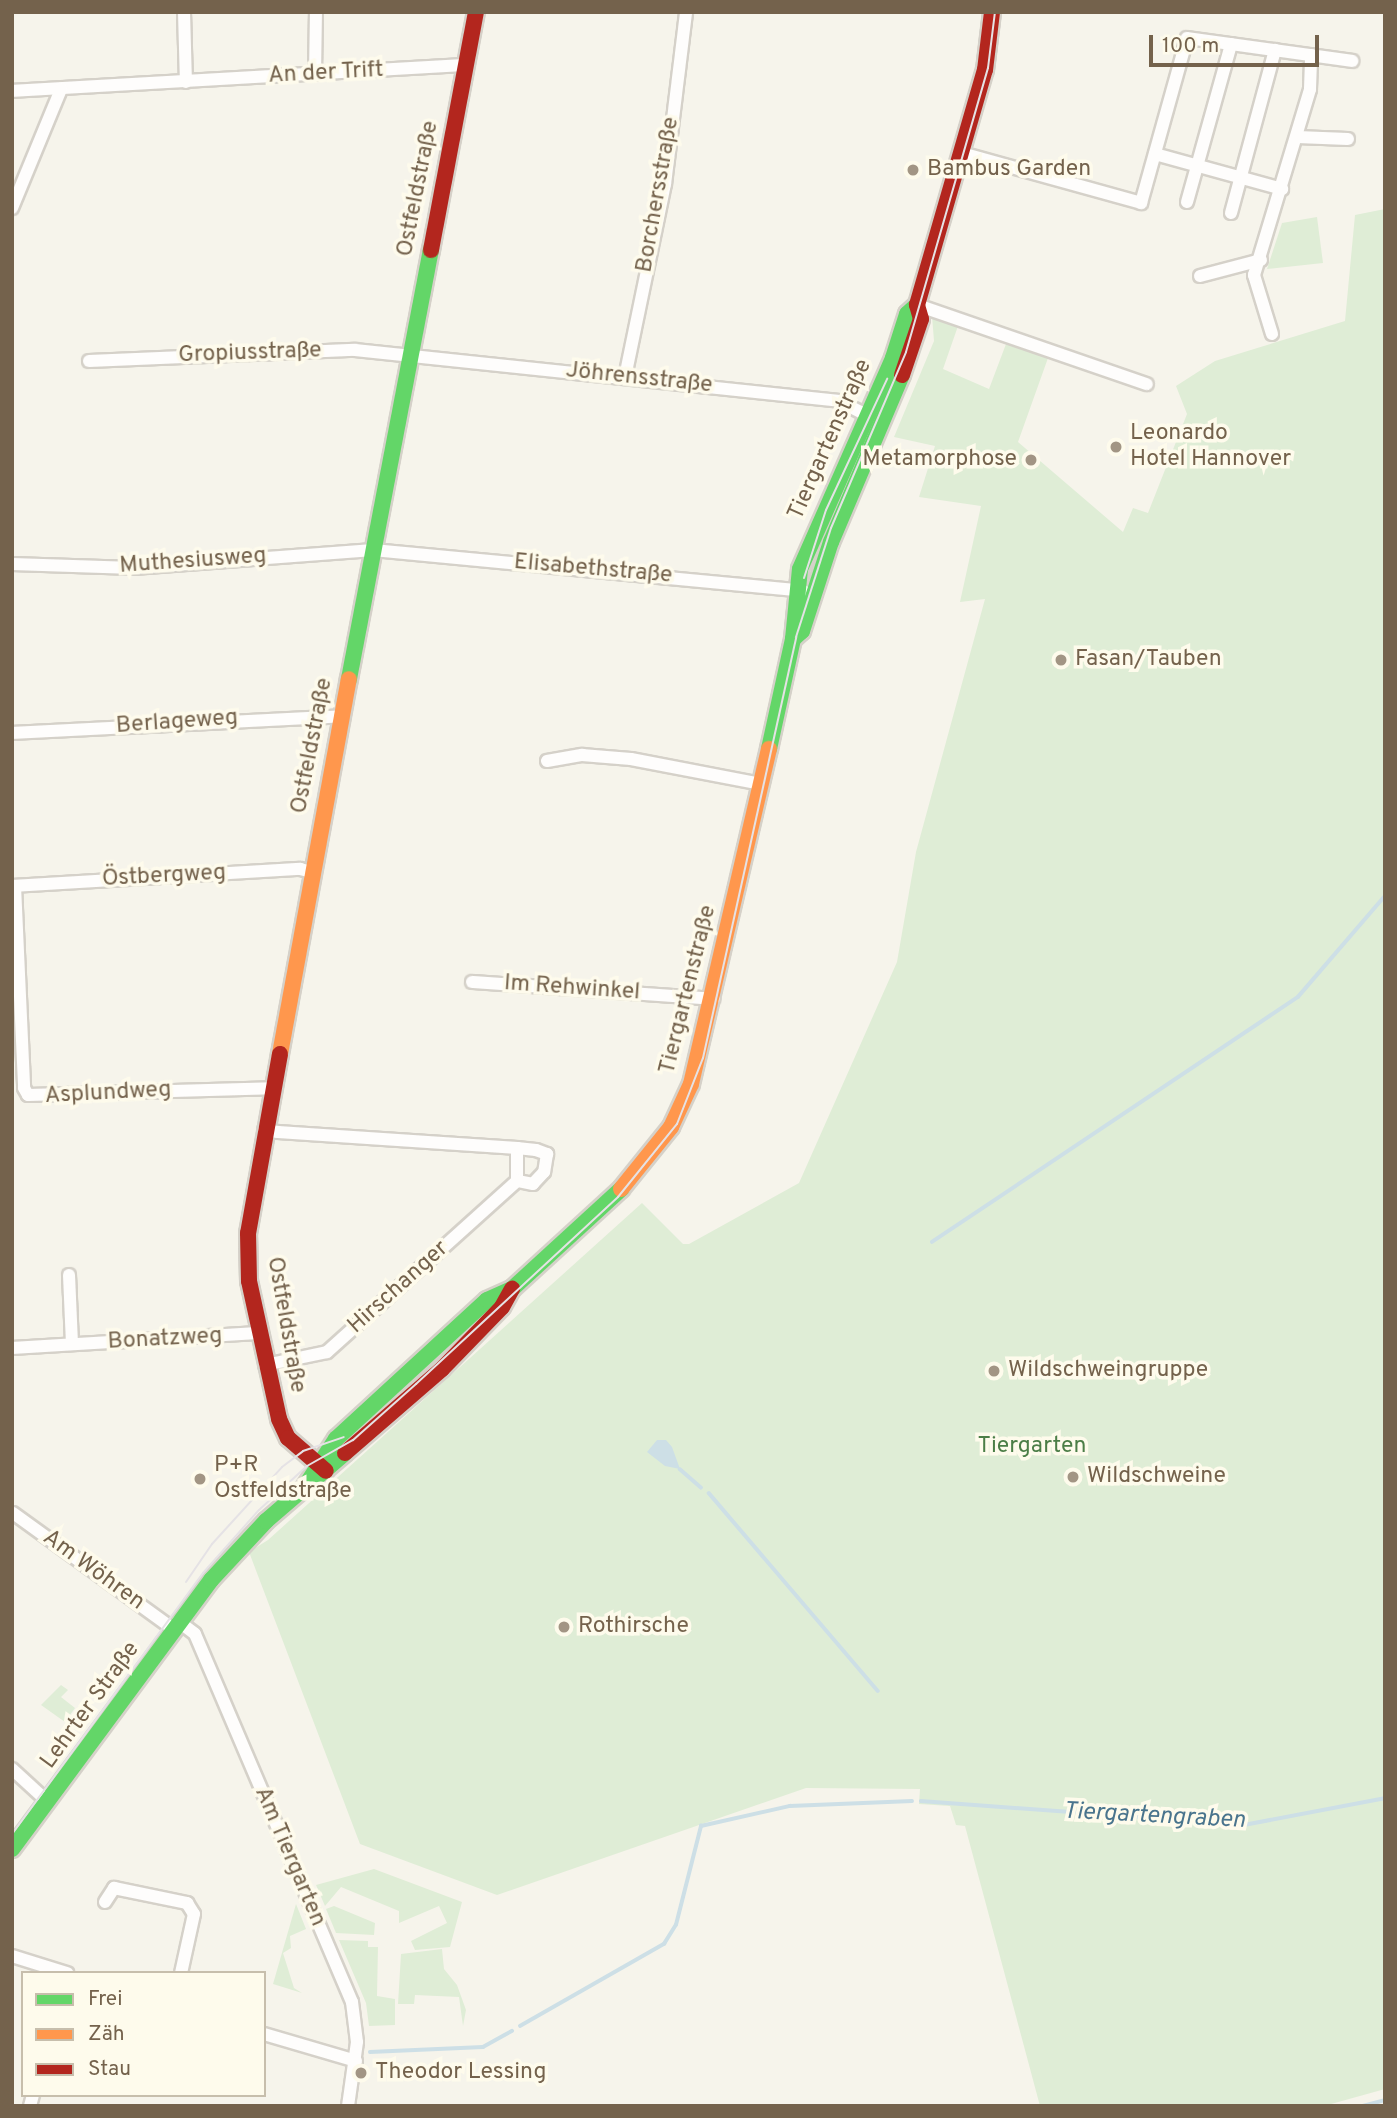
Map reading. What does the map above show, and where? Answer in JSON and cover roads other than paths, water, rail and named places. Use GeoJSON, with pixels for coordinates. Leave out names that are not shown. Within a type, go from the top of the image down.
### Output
{"type":"FeatureCollection","features":[{"type":"Feature","properties":{"kind":"main road","name":"Ostfeldstraße"},"geometry":{"type":"LineString","coordinates":[[322,1466],[288,1438],[258,1333],[249,1281],[248,1233],[264,1130],[312,872],[476,12]]}},
{"type":"Feature","properties":{"kind":"main road","name":"Tiergartenstraße"},"geometry":{"type":"LineString","coordinates":[[176,1625],[252,1535],[306,1485],[322,1466],[342,1432],[487,1300],[512,1289],[621,1189],[659,1146],[691,1084],[713,999],[793,639],[790,628],[796,590],[823,508],[892,358],[907,314],[917,305],[985,70],[992,12]]}},
{"type":"Feature","properties":{"kind":"main road","name":"Tiergartenstraße"},"geometry":{"type":"LineString","coordinates":[[793,639],[802,631],[813,593],[911,352],[921,319],[917,305]]}},
{"type":"Feature","properties":{"kind":"main road","name":"Lehrter Straße"},"geometry":{"type":"LineString","coordinates":[[12,1849],[176,1625]]}},
{"type":"Feature","properties":{"kind":"street"},"geometry":{"type":"LineString","coordinates":[[184,12],[186,82]]}},
{"type":"Feature","properties":{"kind":"street"},"geometry":{"type":"LineString","coordinates":[[315,74],[316,12]]}},
{"type":"Feature","properties":{"kind":"street","name":"Borchersstraße"},"geometry":{"type":"LineString","coordinates":[[625,377],[665,184],[686,12]]}},
{"type":"Feature","properties":{"kind":"street"},"geometry":{"type":"LineString","coordinates":[[961,153],[1141,203],[1188,38],[1352,61]]}},
{"type":"Feature","properties":{"kind":"street"},"geometry":{"type":"LineString","coordinates":[[1187,202],[1231,44]]}},
{"type":"Feature","properties":{"kind":"street"},"geometry":{"type":"LineString","coordinates":[[1231,213],[1275,50]]}},
{"type":"Feature","properties":{"kind":"street"},"geometry":{"type":"LineString","coordinates":[[1272,334],[1254,275],[1261,260],[1310,89],[1311,55]]}},
{"type":"Feature","properties":{"kind":"street","name":"An der Trift"},"geometry":{"type":"LineString","coordinates":[[12,92],[466,65]]}},
{"type":"Feature","properties":{"kind":"street"},"geometry":{"type":"LineString","coordinates":[[12,208],[61,89]]}},
{"type":"Feature","properties":{"kind":"street"},"geometry":{"type":"LineString","coordinates":[[1297,136],[1348,139]]}},
{"type":"Feature","properties":{"kind":"street"},"geometry":{"type":"LineString","coordinates":[[1155,154],[1282,189]]}},
{"type":"Feature","properties":{"kind":"street"},"geometry":{"type":"LineString","coordinates":[[1200,276],[1261,260]]}},
{"type":"Feature","properties":{"kind":"street"},"geometry":{"type":"LineString","coordinates":[[917,305],[1147,384]]}},
{"type":"Feature","properties":{"kind":"street","name":"Gropiusstraße"},"geometry":{"type":"LineString","coordinates":[[89,361],[343,350],[411,355]]}},
{"type":"Feature","properties":{"kind":"street","name":"Jöhrensstraße"},"geometry":{"type":"LineString","coordinates":[[411,355],[839,401],[864,414]]}},
{"type":"Feature","properties":{"kind":"street","name":"Elisabethstraße"},"geometry":{"type":"LineString","coordinates":[[373,550],[813,593]]}},
{"type":"Feature","properties":{"kind":"street","name":"Muthesiusweg"},"geometry":{"type":"LineString","coordinates":[[12,564],[134,568],[373,550]]}},
{"type":"Feature","properties":{"kind":"street","name":"Berlageweg"},"geometry":{"type":"LineString","coordinates":[[12,733],[342,716]]}},
{"type":"Feature","properties":{"kind":"street"},"geometry":{"type":"LineString","coordinates":[[547,761],[582,755],[631,760],[761,785]]}},
{"type":"Feature","properties":{"kind":"street","name":"Östbergweg"},"geometry":{"type":"LineString","coordinates":[[13,886],[300,869],[312,872]]}},
{"type":"Feature","properties":{"kind":"street","name":"Asplundweg"},"geometry":{"type":"LineString","coordinates":[[13,886],[24,1088],[28,1096],[272,1088]]}},
{"type":"Feature","properties":{"kind":"street","name":"Im Rehwinkel"},"geometry":{"type":"LineString","coordinates":[[472,982],[713,999]]}},
{"type":"Feature","properties":{"kind":"street","name":"Hirschanger"},"geometry":{"type":"LineString","coordinates":[[264,1130],[517,1148],[547,1154],[544,1172],[533,1184],[517,1181],[327,1352],[265,1365]]}},
{"type":"Feature","properties":{"kind":"street"},"geometry":{"type":"LineString","coordinates":[[517,1148],[517,1181]]}},
{"type":"Feature","properties":{"kind":"street"},"geometry":{"type":"LineString","coordinates":[[69,1275],[72,1345]]}},
{"type":"Feature","properties":{"kind":"street","name":"Bonatzweg"},"geometry":{"type":"LineString","coordinates":[[12,1348],[258,1333]]}},
{"type":"Feature","properties":{"kind":"street","name":"Am Wöhren"},"geometry":{"type":"LineString","coordinates":[[13,1513],[176,1625]]}},
{"type":"Feature","properties":{"kind":"street","name":"Am Tiergarten"},"geometry":{"type":"LineString","coordinates":[[176,1625],[195,1634],[352,2002],[356,2061],[348,2106]]}},
{"type":"Feature","properties":{"kind":"street"},"geometry":{"type":"LineString","coordinates":[[12,1769],[48,1802]]}},
{"type":"Feature","properties":{"kind":"street"},"geometry":{"type":"LineString","coordinates":[[104,1902],[114,1888],[187,1903],[194,1914],[181,1971]]}},
{"type":"Feature","properties":{"kind":"street"},"geometry":{"type":"LineString","coordinates":[[12,1956],[62,1971]]}},
{"type":"Feature","properties":{"kind":"street"},"geometry":{"type":"LineString","coordinates":[[266,2036],[356,2061]]}},
{"type":"Feature","properties":{"kind":"waterway"},"geometry":{"type":"LineString","coordinates":[[932,1242],[1298,997],[1385,896]]}},
{"type":"Feature","properties":{"kind":"waterway"},"geometry":{"type":"LineString","coordinates":[[680,1469],[701,1487]]}},
{"type":"Feature","properties":{"kind":"waterway"},"geometry":{"type":"LineString","coordinates":[[709,1493],[878,1691]]}},
{"type":"Feature","properties":{"kind":"waterway","name":"Tiergartengraben"},"geometry":{"type":"LineString","coordinates":[[921,1801],[1244,1825],[1385,1798]]}},
{"type":"Feature","properties":{"kind":"waterway","name":"Tiergartengraben"},"geometry":{"type":"LineString","coordinates":[[520,2026],[664,1944],[676,1925],[701,1826],[790,1806],[912,1801]]}},
{"type":"Feature","properties":{"kind":"waterway","name":"Tiergartengraben"},"geometry":{"type":"LineString","coordinates":[[370,2052],[483,2047],[512,2031]]}},
{"type":"Feature","properties":{"kind":"waterway"},"geometry":{"type":"LineString","coordinates":[[1363,2106],[1385,2100]]}},
{"type":"Feature","properties":{"kind":"tram line"},"geometry":{"type":"LineString","coordinates":[[12,1834],[203,1573],[259,1510],[307,1466],[353,1440],[416,1384],[618,1197],[677,1124],[703,1058],[796,637],[831,528],[906,352],[988,68],[995,12]]}},
{"type":"Feature","properties":{"kind":"tram line"},"geometry":{"type":"LineString","coordinates":[[804,578],[826,510],[887,379]]}},
{"type":"Feature","properties":{"kind":"tram line"},"geometry":{"type":"LineString","coordinates":[[186,1582],[212,1544],[282,1467],[303,1451],[344,1437]]}},
{"type":"Feature","properties":{"kind":"place","name":"Bambus Garden"},"geometry":{"type":"Point","coordinates":[913,170]}},
{"type":"Feature","properties":{"kind":"place","name":"Leonardo Hotel Hannover"},"geometry":{"type":"Point","coordinates":[1116,447]}},
{"type":"Feature","properties":{"kind":"place","name":"Metamorphose"},"geometry":{"type":"Point","coordinates":[1031,460]}},
{"type":"Feature","properties":{"kind":"place","name":"Fasan/Tauben"},"geometry":{"type":"Point","coordinates":[1061,660]}},
{"type":"Feature","properties":{"kind":"place","name":"Wildschweingruppe"},"geometry":{"type":"Point","coordinates":[994,1371]}},
{"type":"Feature","properties":{"kind":"place","name":"Wildschweine"},"geometry":{"type":"Point","coordinates":[1073,1477]}},
{"type":"Feature","properties":{"kind":"place","name":"P+R Ostfeldstraße"},"geometry":{"type":"Point","coordinates":[200,1479]}},
{"type":"Feature","properties":{"kind":"place","name":"Rothirsche"},"geometry":{"type":"Point","coordinates":[564,1627]}},
{"type":"Feature","properties":{"kind":"place","name":"Theodor Lessing"},"geometry":{"type":"Point","coordinates":[361,2073]}},
{"type":"Feature","properties":{"kind":"park label","name":"Tiergarten"},"geometry":{"type":"Point","coordinates":[1032,1447]}}]}
